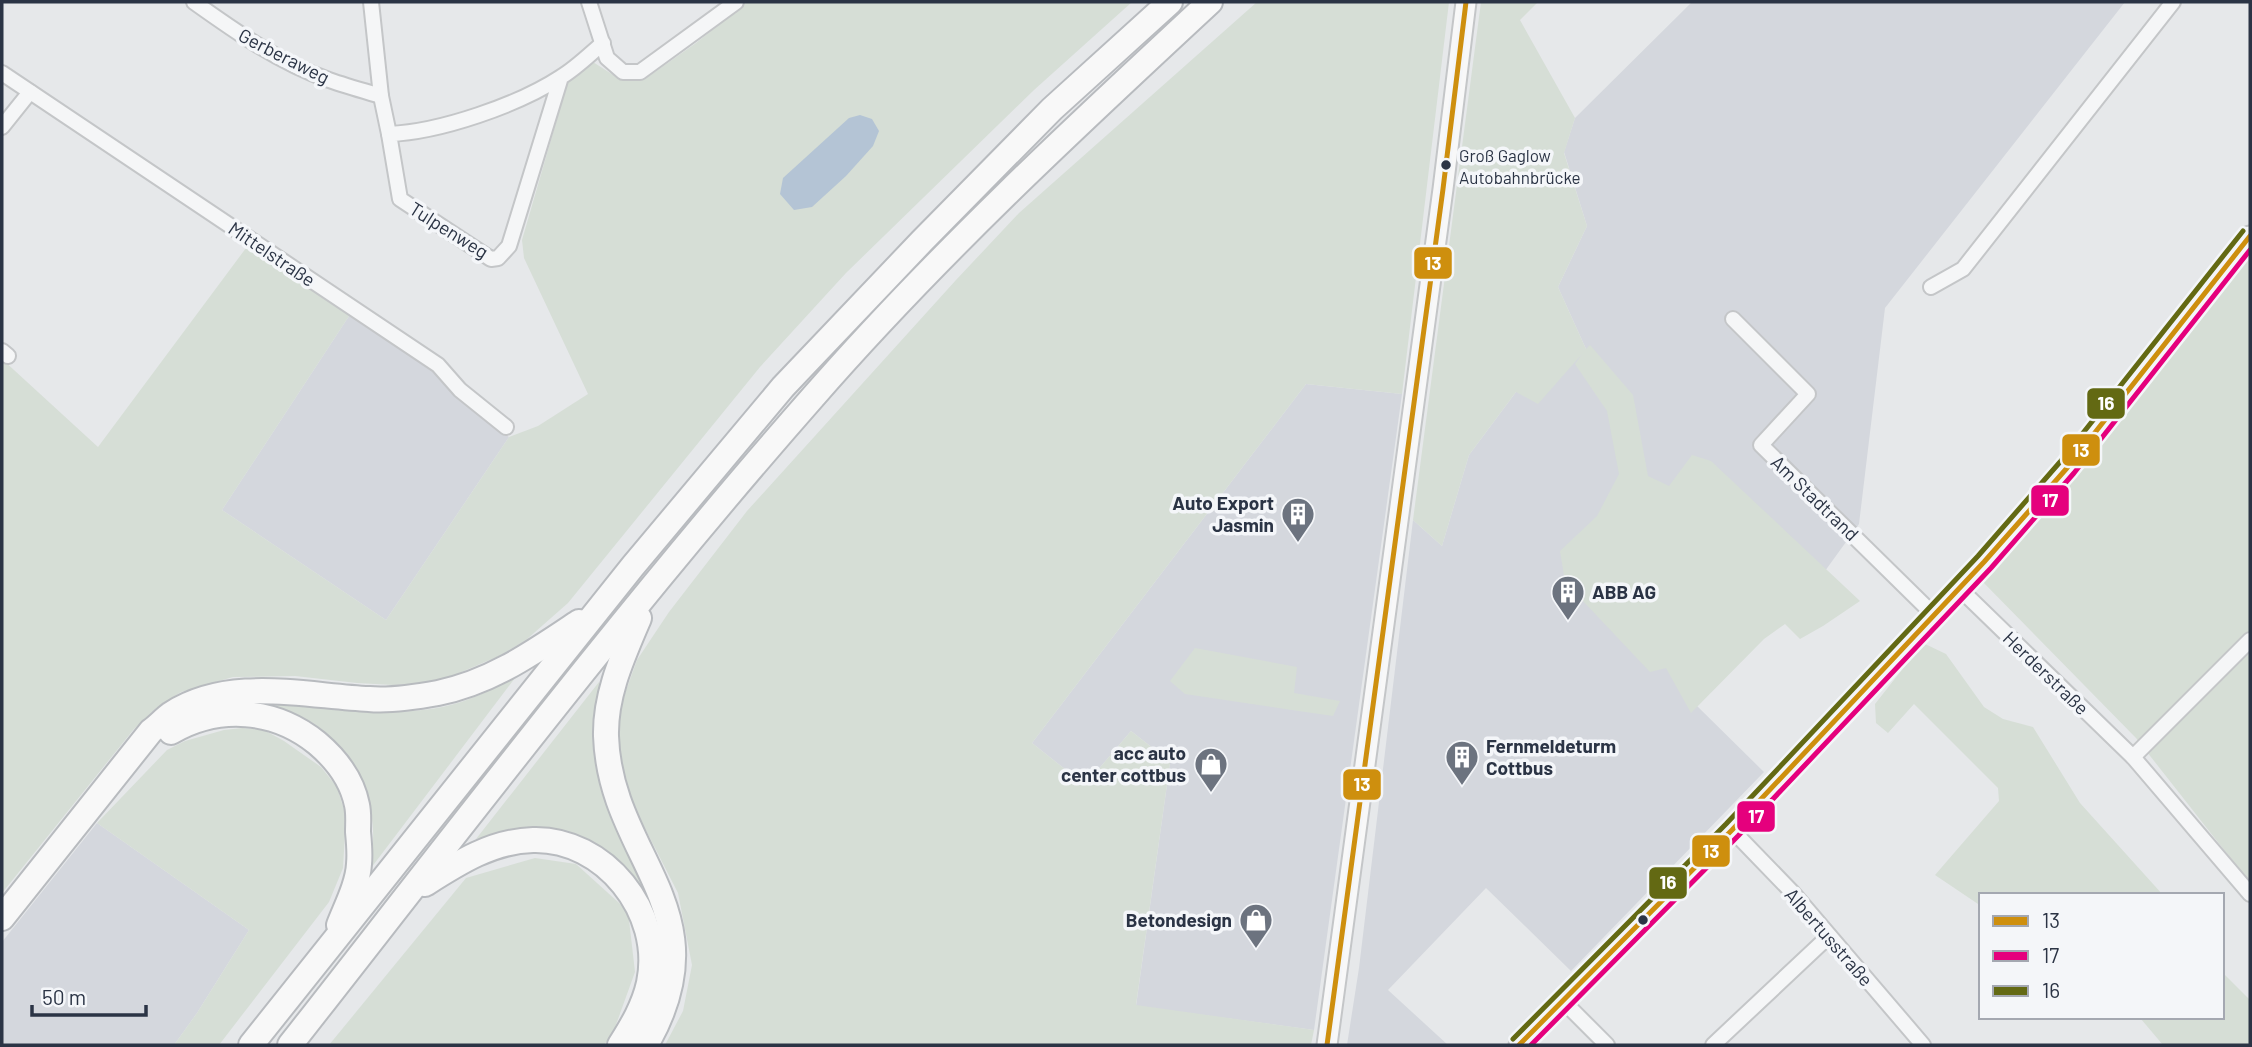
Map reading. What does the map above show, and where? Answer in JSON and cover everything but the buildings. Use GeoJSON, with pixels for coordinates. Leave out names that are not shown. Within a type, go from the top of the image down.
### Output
{"type":"FeatureCollection","features":[{"type":"Feature","properties":{"kind":"highway"},"geometry":{"type":"LineString","coordinates":[[251,1045],[598,610],[802,367],[1052,109],[1170,2]]}},
{"type":"Feature","properties":{"kind":"highway"},"geometry":{"type":"LineString","coordinates":[[290,1045],[650,591],[814,395],[952,248],[1078,124],[1210,2]]}},
{"type":"Feature","properties":{"kind":"highway"},"geometry":{"type":"LineString","coordinates":[[646,1045],[667,1001],[673,972],[674,944],[656,880],[628,824],[615,790],[607,754],[606,734],[612,686],[650,591]]}},
{"type":"Feature","properties":{"kind":"highway"},"geometry":{"type":"LineString","coordinates":[[2,918],[151,731],[171,714],[197,701],[243,692],[297,693],[372,700],[437,693],[488,678],[510,667],[598,610]]}},
{"type":"Feature","properties":{"kind":"highway"},"geometry":{"type":"LineString","coordinates":[[130,759],[178,728],[198,719],[238,713],[263,715],[286,723],[307,735],[331,755],[348,779],[357,806],[359,866],[331,946]]}},
{"type":"Feature","properties":{"kind":"highway"},"geometry":{"type":"LineString","coordinates":[[409,894],[481,852],[510,843],[534,840],[558,842],[579,849],[602,862],[618,877],[640,910],[648,935],[650,981],[642,1006],[620,1045]]}},
{"type":"Feature","properties":{"kind":"street","name":"Gerberaweg"},"geometry":{"type":"LineString","coordinates":[[194,2],[281,58],[328,80],[381,96]]}},
{"type":"Feature","properties":{"kind":"street","name":"Tulpenweg"},"geometry":{"type":"LineString","coordinates":[[371,2],[381,96],[400,199],[491,259],[498,258],[509,246],[561,77]]}},
{"type":"Feature","properties":{"kind":"street"},"geometry":{"type":"LineString","coordinates":[[589,2],[607,58],[623,72],[640,72],[736,2]]}},
{"type":"Feature","properties":{"kind":"street"},"geometry":{"type":"LineString","coordinates":[[1327,1045],[1466,2]]}},
{"type":"Feature","properties":{"kind":"street"},"geometry":{"type":"LineString","coordinates":[[1931,287],[1963,270],[2173,2]]}},
{"type":"Feature","properties":{"kind":"street"},"geometry":{"type":"LineString","coordinates":[[389,134],[437,127],[486,112],[522,97],[561,77],[603,44]]}},
{"type":"Feature","properties":{"kind":"street","name":"Mittelstraße"},"geometry":{"type":"LineString","coordinates":[[2,73],[438,365],[460,390],[506,428]]}},
{"type":"Feature","properties":{"kind":"street"},"geometry":{"type":"LineString","coordinates":[[2,127],[30,92]]}},
{"type":"Feature","properties":{"kind":"street"},"geometry":{"type":"LineString","coordinates":[[1519,1045],[1732,830],[1960,589],[2067,468],[2250,236]]}},
{"type":"Feature","properties":{"kind":"street","name":"Am Stadtrand"},"geometry":{"type":"LineString","coordinates":[[1732,319],[1808,394],[1761,445],[1935,616]]}},
{"type":"Feature","properties":{"kind":"street","name":"Herderstraße"},"geometry":{"type":"LineString","coordinates":[[1960,589],[2133,757],[2250,894]]}},
{"type":"Feature","properties":{"kind":"street"},"geometry":{"type":"LineString","coordinates":[[2133,757],[2250,640]]}},
{"type":"Feature","properties":{"kind":"street","name":"Albertusstraße"},"geometry":{"type":"LineString","coordinates":[[1732,830],[1793,893],[1923,1045]]}},
{"type":"Feature","properties":{"kind":"street"},"geometry":{"type":"LineString","coordinates":[[1713,1045],[1829,936]]}},
{"type":"Feature","properties":{"kind":"street"},"geometry":{"type":"LineString","coordinates":[[1563,1000],[1607,1045]]}},
{"type":"Feature","properties":{"kind":"shaded area"},"geometry":{"type":"Polygon","coordinates":[[[747,2],[1132,2],[1034,90],[846,273],[760,367],[568,603],[526,640],[499,656],[445,679],[422,683],[393,685],[295,676],[233,677],[181,692],[156,708],[134,729],[2,893],[2,359],[98,447],[249,244],[351,313],[222,510],[386,620],[509,437],[538,426],[588,394],[524,258],[522,240],[568,81],[593,62],[621,80],[645,79],[747,2]]]}},
{"type":"Feature","properties":{"kind":"shaded area"},"geometry":{"type":"Polygon","coordinates":[[[1257,2],[1449,2],[1402,394],[1306,384],[1032,743],[1085,785],[1131,731],[1154,749],[1171,756],[1136,1005],[1314,1030],[1311,1045],[665,1045],[683,1011],[692,965],[678,893],[631,801],[618,750],[619,710],[637,660],[669,612],[747,511],[1019,213],[1257,2]]]}},
{"type":"Feature","properties":{"kind":"shaded area"},"geometry":{"type":"Polygon","coordinates":[[[1481,2],[1538,2],[1520,20],[1575,118],[1564,153],[1587,226],[1558,287],[1586,349],[1590,345],[1633,395],[1648,476],[1669,486],[1692,455],[1711,461],[1860,601],[1800,639],[1785,624],[1764,639],[1691,713],[1666,668],[1650,672],[1565,582],[1560,551],[1597,516],[1619,474],[1607,411],[1575,364],[1582,354],[1538,404],[1516,392],[1469,455],[1442,546],[1413,520],[1481,2]]]}},
{"type":"Feature","properties":{"kind":"shaded area"},"geometry":{"type":"Polygon","coordinates":[[[1692,2],[2125,2],[1885,308],[1859,524],[1825,571],[1694,703],[1764,772],[1571,971],[1486,888],[1388,990],[1448,1045],[1347,1045],[1359,968],[1413,520],[1442,546],[1469,455],[1516,392],[1573,363],[1586,349],[1558,287],[1587,226],[1564,152],[1575,118],[1692,2]]]}},
{"type":"Feature","properties":{"kind":"shaded area"},"geometry":{"type":"Polygon","coordinates":[[[2250,256],[2250,883],[2136,738],[1981,580],[2078,474],[2250,256]]]}},
{"type":"Feature","properties":{"kind":"shaded area"},"geometry":{"type":"Polygon","coordinates":[[[351,313],[427,365],[454,394],[509,437],[386,620],[222,510],[351,313]]]}},
{"type":"Feature","properties":{"kind":"shaded area"},"geometry":{"type":"Polygon","coordinates":[[[1306,384],[1402,394],[1314,1030],[1136,1006],[1171,756],[1154,749],[1131,731],[1085,785],[1032,743],[1306,384]]]}},
{"type":"Feature","properties":{"kind":"shaded area"},"geometry":{"type":"Polygon","coordinates":[[[1923,643],[1946,654],[1984,707],[2003,719],[2033,727],[2080,803],[2161,893],[1979,893],[1979,905],[1935,875],[1999,801],[1998,788],[1914,704],[1888,733],[1876,723],[1875,704],[1923,643]]]}},
{"type":"Feature","properties":{"kind":"shaded area"},"geometry":{"type":"Polygon","coordinates":[[[1195,648],[1297,667],[1294,693],[1340,701],[1333,716],[1185,694],[1170,681],[1195,648]]]}},
{"type":"Feature","properties":{"kind":"shaded area"},"geometry":{"type":"Polygon","coordinates":[[[515,678],[368,872],[373,840],[372,820],[368,799],[350,761],[322,729],[304,718],[281,709],[253,704],[263,700],[363,712],[414,711],[461,702],[515,678]]]}},
{"type":"Feature","properties":{"kind":"shaded area"},"geometry":{"type":"Polygon","coordinates":[[[599,682],[595,717],[596,759],[610,813],[654,901],[650,903],[614,863],[572,834],[536,829],[476,839],[599,682]]]}},
{"type":"Feature","properties":{"kind":"shaded area"},"geometry":{"type":"Polygon","coordinates":[[[242,728],[264,730],[284,741],[321,767],[337,787],[346,816],[343,868],[329,902],[219,1045],[174,1045],[249,930],[97,823],[167,750],[185,741],[242,728]]]}},
{"type":"Feature","properties":{"kind":"shaded area"},"geometry":{"type":"Polygon","coordinates":[[[97,823],[249,930],[174,1045],[2,1045],[2,942],[97,823]]]}},
{"type":"Feature","properties":{"kind":"shaded area"},"geometry":{"type":"Polygon","coordinates":[[[535,858],[576,864],[628,911],[635,972],[613,1033],[604,1045],[329,1045],[466,878],[535,858]]]}},
{"type":"Feature","properties":{"kind":"shaded area"},"geometry":{"type":"Polygon","coordinates":[[[2224,974],[2250,1000],[2250,1045],[2163,1045],[2141,1019],[2224,1019],[2224,974]]]}},
{"type":"Feature","properties":{"kind":"water"},"geometry":{"type":"Polygon","coordinates":[[[860,115],[872,119],[879,131],[873,146],[846,176],[812,207],[794,210],[780,194],[783,178],[849,118],[860,115]]]}},
{"type":"Feature","properties":{"kind":"transit line","name":"13"},"geometry":{"type":"LineString","coordinates":[[1327,1045],[1466,2]]}},
{"type":"Feature","properties":{"kind":"transit line","name":"16"},"geometry":{"type":"LineString","coordinates":[[1513,1039],[1726,824],[1978,556],[2060,462],[2243,231]]}},
{"type":"Feature","properties":{"kind":"transit line","name":"13"},"geometry":{"type":"LineString","coordinates":[[1519,1045],[1732,830],[1984,562],[2067,468],[2250,236]]}},
{"type":"Feature","properties":{"kind":"transit line","name":"17"},"geometry":{"type":"LineString","coordinates":[[1531,1045],[1738,836],[1991,568],[2074,473],[2250,250]]}},
{"type":"Feature","properties":{"kind":"place","name":"Groß Gaglow Autobahnbrücke"},"geometry":{"type":"Point","coordinates":[1446,165]}},
{"type":"Feature","properties":{"kind":"place","name":"Auto Export Jasmin"},"geometry":{"type":"Point","coordinates":[1298,544]}},
{"type":"Feature","properties":{"kind":"place","name":"ABB AG"},"geometry":{"type":"Point","coordinates":[1568,622]}},
{"type":"Feature","properties":{"kind":"place","name":"Fernmeldeturm Cottbus"},"geometry":{"type":"Point","coordinates":[1462,787]}},
{"type":"Feature","properties":{"kind":"place","name":"acc auto center cottbus"},"geometry":{"type":"Point","coordinates":[1211,794]}},
{"type":"Feature","properties":{"kind":"place","name":"Betondesign"},"geometry":{"type":"Point","coordinates":[1256,950]}}]}
